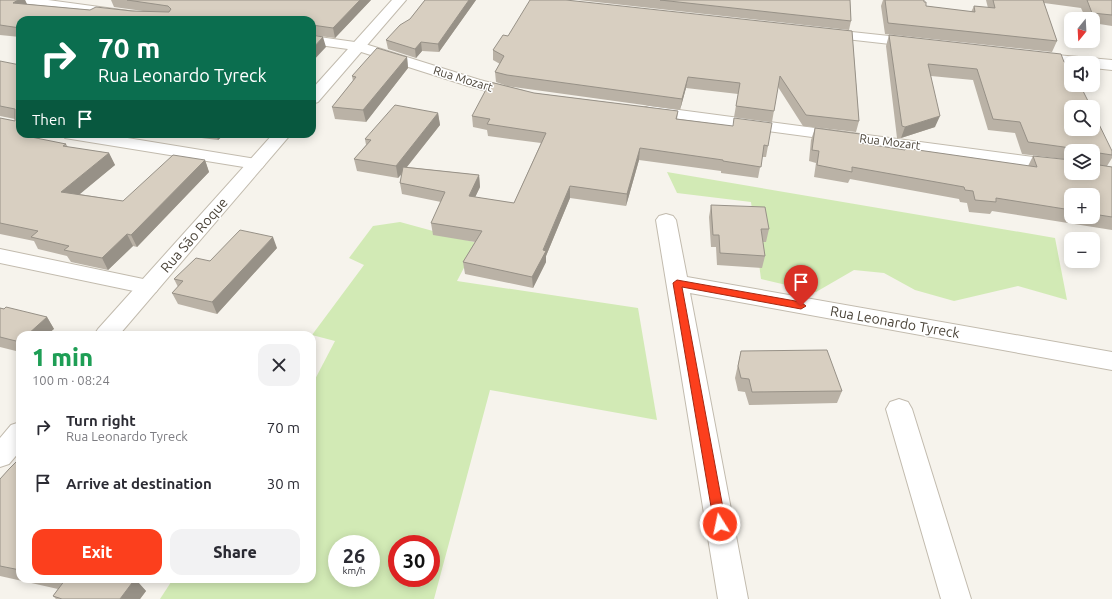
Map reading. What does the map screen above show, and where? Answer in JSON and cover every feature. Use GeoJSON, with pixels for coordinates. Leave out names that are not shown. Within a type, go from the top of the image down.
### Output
{"type":"FeatureCollection","features":[{"type":"Feature","properties":{"kind":"street"},"geometry":{"type":"LineString","coordinates":[[20,0],[137,16]]}},
{"type":"Feature","properties":{"kind":"street"},"geometry":{"type":"LineString","coordinates":[[316,94],[399,0]]}},
{"type":"Feature","properties":{"kind":"street"},"geometry":{"type":"LineString","coordinates":[[814,32],[932,45]]}},
{"type":"Feature","properties":{"kind":"street","name":"Rua Mozart"},"geometry":{"type":"LineString","coordinates":[[316,41],[357,46],[497,89],[534,97]]}},
{"type":"Feature","properties":{"kind":"street"},"geometry":{"type":"LineString","coordinates":[[1020,55],[1064,60]]}},
{"type":"Feature","properties":{"kind":"street"},"geometry":{"type":"LineString","coordinates":[[1100,64],[1112,65]]}},
{"type":"Feature","properties":{"kind":"street","name":"Rua Mozart"},"geometry":{"type":"LineString","coordinates":[[636,110],[1064,166]]}},
{"type":"Feature","properties":{"kind":"street"},"geometry":{"type":"LineString","coordinates":[[96,138],[256,164]]}},
{"type":"Feature","properties":{"kind":"street","name":"Rua São Roque"},"geometry":{"type":"LineString","coordinates":[[110,331],[279,138]]}},
{"type":"Feature","properties":{"kind":"street"},"geometry":{"type":"LineString","coordinates":[[666,220],[733,599]]}},
{"type":"Feature","properties":{"kind":"street"},"geometry":{"type":"LineString","coordinates":[[0,256],[148,287]]}},
{"type":"Feature","properties":{"kind":"street","name":"Rua Leonardo Tyreck"},"geometry":{"type":"LineString","coordinates":[[677,283],[1112,361]]}},
{"type":"Feature","properties":{"kind":"street"},"geometry":{"type":"LineString","coordinates":[[899,409],[956,599]]}},
{"type":"Feature","properties":{"kind":"street"},"geometry":{"type":"LineString","coordinates":[[0,456],[16,438]]}},
{"type":"Feature","properties":{"kind":"green space"},"geometry":{"type":"Polygon","coordinates":[[[667,172],[1055,238],[1067,300],[1018,286],[954,301],[915,290],[884,273],[854,270],[816,292],[761,279],[751,202],[677,193],[667,172]]]}},
{"type":"Feature","properties":{"kind":"green space"},"geometry":{"type":"Polygon","coordinates":[[[400,222],[477,243],[457,281],[638,308],[657,420],[490,390],[440,577],[440,535],[388,535],[388,587],[437,587],[434,599],[160,599],[170,583],[316,583],[316,377],[335,341],[316,336],[315,331],[364,265],[349,258],[373,226],[400,222]]]}},
{"type":"Feature","properties":{"kind":"building"},"geometry":{"type":"Polygon","coordinates":[[[0,0],[18,0],[13,3],[90,10],[96,7],[132,11],[169,12],[171,9],[168,6],[127,0],[360,0],[333,28],[316,26],[316,16],[16,16],[16,27],[0,25],[0,0]]]}},
{"type":"Feature","properties":{"kind":"building"},"geometry":{"type":"Polygon","coordinates":[[[425,0],[469,0],[438,44],[421,42],[415,49],[386,40],[400,25],[410,19],[425,0]]]}},
{"type":"Feature","properties":{"kind":"building"},"geometry":{"type":"Polygon","coordinates":[[[530,0],[566,0],[852,31],[859,121],[806,115],[780,76],[774,111],[736,106],[740,83],[688,77],[682,99],[507,75],[495,72],[504,56],[493,50],[503,35],[508,36],[530,0]]]}},
{"type":"Feature","properties":{"kind":"building"},"geometry":{"type":"Polygon","coordinates":[[[660,0],[850,0],[851,21],[660,0]]]}},
{"type":"Feature","properties":{"kind":"building"},"geometry":{"type":"Polygon","coordinates":[[[885,0],[924,0],[924,2],[926,2],[926,6],[975,12],[974,6],[995,8],[993,0],[1043,0],[1057,41],[888,23],[885,0]]]}},
{"type":"Feature","properties":{"kind":"building"},"geometry":{"type":"Polygon","coordinates":[[[1087,0],[1112,0],[1112,15],[1100,14],[1100,12],[1092,12],[1087,0]]]}},
{"type":"Feature","properties":{"kind":"building"},"geometry":{"type":"Polygon","coordinates":[[[889,35],[1061,54],[1064,62],[1064,92],[1084,92],[1088,100],[1064,100],[1064,136],[1100,136],[1100,126],[1112,151],[1112,155],[1100,153],[1100,144],[1064,144],[1064,147],[1028,142],[1020,122],[993,119],[977,69],[928,64],[940,116],[905,127],[902,126],[889,35]]]}},
{"type":"Feature","properties":{"kind":"building"},"geometry":{"type":"Polygon","coordinates":[[[316,36],[323,37],[316,45],[316,36]]]}},
{"type":"Feature","properties":{"kind":"building"},"geometry":{"type":"Polygon","coordinates":[[[377,48],[407,57],[363,110],[332,107],[356,77],[352,76],[377,48]]]}},
{"type":"Feature","properties":{"kind":"building"},"geometry":{"type":"Polygon","coordinates":[[[0,61],[16,64],[16,138],[36,138],[66,144],[63,146],[109,153],[61,192],[123,201],[173,155],[205,160],[131,235],[127,234],[102,258],[64,250],[69,246],[31,237],[38,231],[0,223],[0,118],[15,121],[15,109],[0,106],[0,61]]]}},
{"type":"Feature","properties":{"kind":"building"},"geometry":{"type":"Polygon","coordinates":[[[490,82],[534,93],[678,111],[676,119],[733,126],[734,118],[772,123],[768,146],[764,145],[761,167],[640,148],[627,194],[570,186],[543,250],[546,251],[532,277],[463,262],[482,231],[431,223],[445,192],[400,183],[403,167],[479,175],[469,196],[514,203],[546,133],[487,124],[490,119],[472,116],[490,82]]]}},
{"type":"Feature","properties":{"kind":"building"},"geometry":{"type":"Polygon","coordinates":[[[395,105],[438,113],[396,166],[354,159],[371,140],[365,139],[395,105]]]}},
{"type":"Feature","properties":{"kind":"building"},"geometry":{"type":"Polygon","coordinates":[[[815,128],[860,134],[861,143],[1037,167],[1033,156],[1064,159],[1064,180],[1100,180],[1100,165],[1112,167],[1112,217],[1100,215],[1100,188],[1064,188],[1064,209],[996,198],[996,202],[975,200],[973,191],[965,190],[964,187],[852,167],[852,172],[817,165],[819,151],[812,150],[815,128]]]}},
{"type":"Feature","properties":{"kind":"building"},"geometry":{"type":"Polygon","coordinates":[[[711,205],[765,207],[769,229],[761,229],[765,256],[720,253],[719,235],[713,235],[711,205]]]}},
{"type":"Feature","properties":{"kind":"building"},"geometry":{"type":"Polygon","coordinates":[[[240,230],[273,237],[212,302],[172,293],[183,281],[174,279],[196,258],[210,261],[240,230]]]}},
{"type":"Feature","properties":{"kind":"building"},"geometry":{"type":"Polygon","coordinates":[[[6,307],[47,317],[31,331],[16,331],[16,341],[0,337],[0,308],[4,309],[6,307]]]}},
{"type":"Feature","properties":{"kind":"building"},"geometry":{"type":"Polygon","coordinates":[[[827,350],[842,391],[752,392],[749,379],[741,378],[738,366],[741,351],[827,350]]]}},
{"type":"Feature","properties":{"kind":"building"},"geometry":{"type":"Polygon","coordinates":[[[16,462],[16,569],[0,566],[0,479],[16,462]]]}},
{"type":"Feature","properties":{"kind":"building"},"geometry":{"type":"Polygon","coordinates":[[[63,583],[132,583],[120,599],[62,599],[53,596],[63,583]]]}},
{"type":"Feature","properties":{"kind":"route"},"geometry":{"type":"LineString","coordinates":[[720,524],[677,283],[801,306]]}}]}
